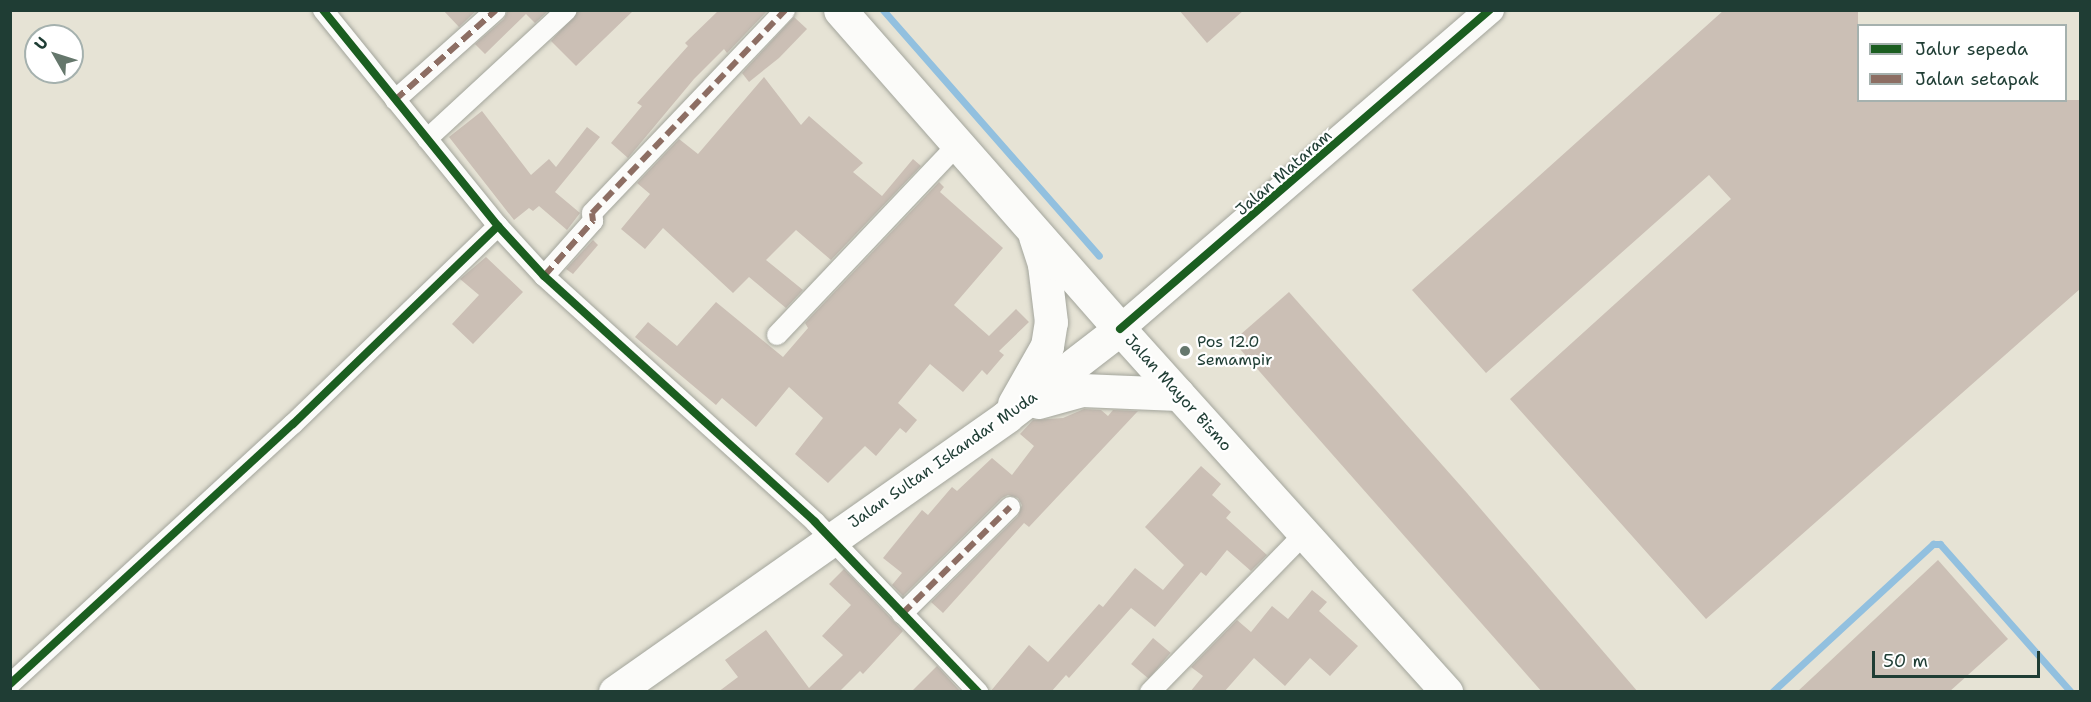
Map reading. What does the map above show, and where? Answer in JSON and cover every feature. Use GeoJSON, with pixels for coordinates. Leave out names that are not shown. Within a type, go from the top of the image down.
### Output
{"type":"FeatureCollection","features":[{"type":"Feature","properties":{"kind":"highway","name":"Jalan Mayor Bismo"},"geometry":{"type":"LineString","coordinates":[[840,10],[1120,329]]}},
{"type":"Feature","properties":{"kind":"highway"},"geometry":{"type":"LineString","coordinates":[[1007,416],[1047,345],[1051,322],[1044,264],[1032,227]]}},
{"type":"Feature","properties":{"kind":"highway","name":"Jalan Sultan Iskandar Muda"},"geometry":{"type":"LineString","coordinates":[[615,692],[1007,416],[1120,329]]}},
{"type":"Feature","properties":{"kind":"highway"},"geometry":{"type":"LineString","coordinates":[[1007,416],[1049,397],[1082,390],[1134,390],[1178,394]]}},
{"type":"Feature","properties":{"kind":"main road","name":"Jalan Mataram"},"geometry":{"type":"LineString","coordinates":[[1120,329],[1490,10]]}},
{"type":"Feature","properties":{"kind":"main road","name":"Jalan Mayor Bismo"},"geometry":{"type":"LineString","coordinates":[[1120,329],[1306,531],[1447,692]]}},
{"type":"Feature","properties":{"kind":"street"},"geometry":{"type":"LineString","coordinates":[[323,10],[498,226],[544,276],[830,539],[978,692]]}},
{"type":"Feature","properties":{"kind":"street"},"geometry":{"type":"LineString","coordinates":[[395,100],[496,10]]}},
{"type":"Feature","properties":{"kind":"street"},"geometry":{"type":"LineString","coordinates":[[427,139],[567,10]]}},
{"type":"Feature","properties":{"kind":"street"},"geometry":{"type":"LineString","coordinates":[[544,276],[593,221],[592,213],[785,10]]}},
{"type":"Feature","properties":{"kind":"street"},"geometry":{"type":"LineString","coordinates":[[777,335],[958,144]]}},
{"type":"Feature","properties":{"kind":"street"},"geometry":{"type":"LineString","coordinates":[[10,684],[293,424],[498,226]]}},
{"type":"Feature","properties":{"kind":"street"},"geometry":{"type":"LineString","coordinates":[[902,614],[1010,507]]}},
{"type":"Feature","properties":{"kind":"street"},"geometry":{"type":"LineString","coordinates":[[1150,692],[1306,531]]}},
{"type":"Feature","properties":{"kind":"building"},"geometry":{"type":"Polygon","coordinates":[[[443,10],[477,10],[459,27],[443,10]]]}},
{"type":"Feature","properties":{"kind":"building"},"geometry":{"type":"Polygon","coordinates":[[[508,10],[549,10],[535,23],[526,14],[485,54],[475,44],[504,19],[508,10]]]}},
{"type":"Feature","properties":{"kind":"building"},"geometry":{"type":"Polygon","coordinates":[[[579,10],[634,10],[576,66],[551,41],[579,10]]]}},
{"type":"Feature","properties":{"kind":"building"},"geometry":{"type":"Polygon","coordinates":[[[719,10],[768,10],[727,53],[724,49],[694,79],[628,158],[611,143],[642,106],[637,103],[688,46],[685,43],[719,10]]]}},
{"type":"Feature","properties":{"kind":"building"},"geometry":{"type":"Polygon","coordinates":[[[1179,10],[1244,10],[1207,43],[1179,10]]]}},
{"type":"Feature","properties":{"kind":"building"},"geometry":{"type":"Polygon","coordinates":[[[1724,10],[1858,10],[1857,102],[2067,102],[2067,100],[2080,100],[2080,289],[1706,619],[1510,399],[1731,199],[1709,175],[1486,373],[1412,290],[1724,10]]]}},
{"type":"Feature","properties":{"kind":"building"},"geometry":{"type":"Polygon","coordinates":[[[794,17],[807,29],[779,58],[749,82],[742,73],[794,17]]]}},
{"type":"Feature","properties":{"kind":"building"},"geometry":{"type":"Polygon","coordinates":[[[764,77],[801,125],[809,116],[863,163],[853,172],[882,196],[913,159],[921,166],[831,260],[796,230],[766,260],[803,290],[786,308],[749,277],[733,293],[663,228],[645,249],[621,229],[650,194],[637,183],[679,139],[698,154],[764,77]]]}},
{"type":"Feature","properties":{"kind":"building"},"geometry":{"type":"Polygon","coordinates":[[[482,111],[531,175],[549,159],[556,167],[587,127],[600,137],[555,192],[580,213],[567,230],[539,206],[533,211],[529,208],[514,220],[449,137],[482,111]]]}},
{"type":"Feature","properties":{"kind":"building"},"geometry":{"type":"Polygon","coordinates":[[[939,182],[944,187],[940,192],[1003,248],[954,305],[989,336],[1016,309],[1029,322],[999,351],[1004,355],[987,375],[982,370],[963,392],[930,364],[898,403],[917,420],[906,433],[900,428],[876,456],[865,446],[828,483],[795,454],[823,418],[789,387],[756,427],[722,398],[716,405],[635,337],[648,322],[677,346],[716,302],[783,357],[808,328],[805,323],[939,182]]]}},
{"type":"Feature","properties":{"kind":"building"},"geometry":{"type":"Polygon","coordinates":[[[593,240],[598,245],[573,274],[566,269],[593,240]]]}},
{"type":"Feature","properties":{"kind":"building"},"geometry":{"type":"Polygon","coordinates":[[[486,257],[523,292],[473,344],[452,324],[479,295],[460,279],[486,257]]]}},
{"type":"Feature","properties":{"kind":"building"},"geometry":{"type":"Polygon","coordinates":[[[1289,292],[1467,493],[1638,692],[1542,692],[1294,411],[1233,341],[1289,292]]]}},
{"type":"Feature","properties":{"kind":"building"},"geometry":{"type":"Polygon","coordinates":[[[1084,409],[1101,410],[1108,416],[1113,410],[1138,411],[1029,527],[1024,523],[943,613],[931,602],[1018,516],[1022,505],[1018,498],[1008,495],[1002,498],[903,596],[892,585],[902,573],[883,558],[922,510],[928,515],[952,487],[957,491],[992,458],[1012,475],[1034,446],[1020,434],[1033,420],[1063,418],[1084,409]]]}},
{"type":"Feature","properties":{"kind":"building"},"geometry":{"type":"Polygon","coordinates":[[[1201,466],[1221,484],[1212,495],[1231,512],[1226,518],[1267,555],[1251,571],[1227,550],[1206,576],[1201,572],[1155,627],[1131,608],[1069,678],[1066,675],[1051,692],[990,692],[1029,645],[1048,662],[1099,604],[1103,607],[1135,568],[1163,590],[1184,565],[1145,527],[1201,466]]]}},
{"type":"Feature","properties":{"kind":"building"},"geometry":{"type":"Polygon","coordinates":[[[1938,560],[2008,639],[1949,692],[1797,692],[1938,560]]]}},
{"type":"Feature","properties":{"kind":"building"},"geometry":{"type":"Polygon","coordinates":[[[844,569],[903,631],[863,674],[860,671],[839,692],[718,692],[738,677],[725,660],[766,630],[809,688],[843,655],[822,636],[851,605],[829,584],[844,569]]]}},
{"type":"Feature","properties":{"kind":"building"},"geometry":{"type":"Polygon","coordinates":[[[1312,590],[1327,602],[1319,611],[1358,646],[1330,676],[1310,658],[1285,686],[1254,658],[1224,692],[1190,692],[1203,676],[1191,667],[1237,620],[1251,632],[1272,606],[1288,619],[1312,590]]]}},
{"type":"Feature","properties":{"kind":"building"},"geometry":{"type":"Polygon","coordinates":[[[1153,638],[1171,653],[1149,679],[1131,664],[1153,638]]]}},
{"type":"Feature","properties":{"kind":"building"},"geometry":{"type":"Polygon","coordinates":[[[937,666],[961,692],[911,692],[937,666]]]}},
{"type":"Feature","properties":{"kind":"waterway"},"geometry":{"type":"LineString","coordinates":[[883,10],[1099,256]]}},
{"type":"Feature","properties":{"kind":"waterway"},"geometry":{"type":"LineString","coordinates":[[1772,692],[1933,544],[1940,544],[2071,692]]}},
{"type":"Feature","properties":{"kind":"marked path"},"geometry":{"type":"LineString","coordinates":[[395,100],[496,10]]}},
{"type":"Feature","properties":{"kind":"marked path"},"geometry":{"type":"LineString","coordinates":[[544,276],[593,221],[592,213],[785,10]]}},
{"type":"Feature","properties":{"kind":"marked path"},"geometry":{"type":"LineString","coordinates":[[902,614],[1010,507]]}},
{"type":"Feature","properties":{"kind":"cycle path"},"geometry":{"type":"LineString","coordinates":[[323,10],[498,226],[544,276],[815,522],[978,692]]}},
{"type":"Feature","properties":{"kind":"cycle path"},"geometry":{"type":"LineString","coordinates":[[1120,329],[1490,10]]}},
{"type":"Feature","properties":{"kind":"cycle path"},"geometry":{"type":"LineString","coordinates":[[10,684],[293,424],[498,226]]}},
{"type":"Feature","properties":{"kind":"place","name":"Pos 12.0 Semampir"},"geometry":{"type":"Point","coordinates":[1185,351]}}]}
